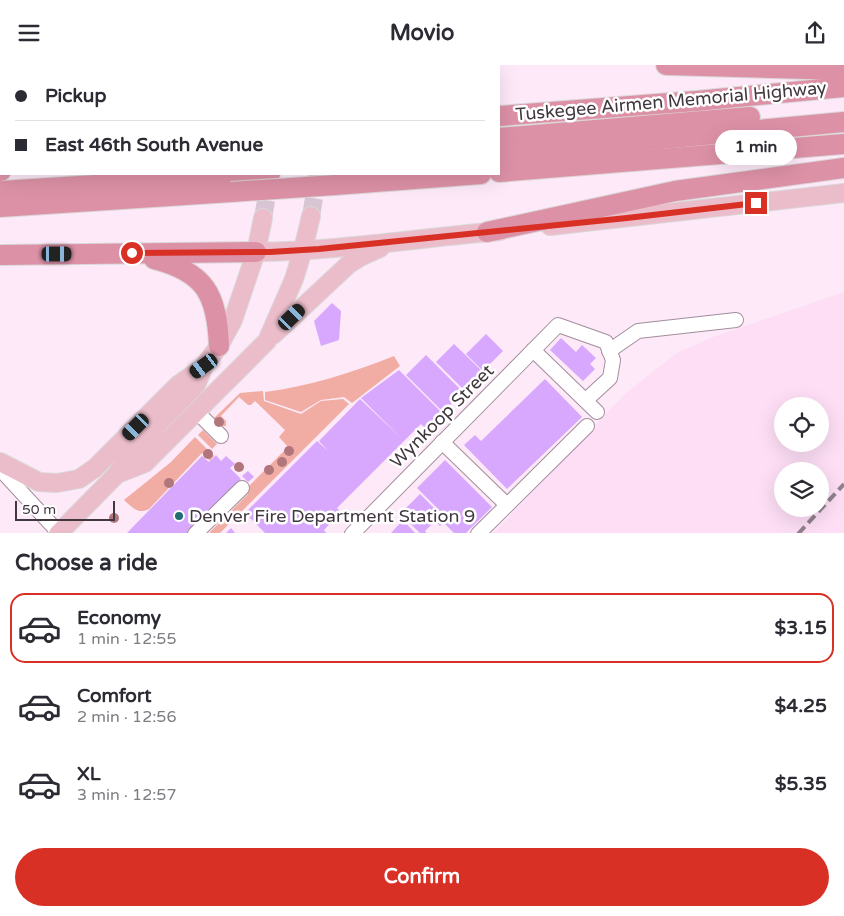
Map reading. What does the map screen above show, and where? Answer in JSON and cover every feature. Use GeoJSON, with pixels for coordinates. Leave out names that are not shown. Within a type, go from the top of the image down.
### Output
{"type":"FeatureCollection","features":[{"type":"Feature","properties":{"kind":"highway"},"geometry":{"type":"LineString","coordinates":[[666,65],[844,69]]}},
{"type":"Feature","properties":{"kind":"highway","name":"Tuskegee Airmen Memorial Highway"},"geometry":{"type":"LineString","coordinates":[[500,116],[696,101],[844,87]]}},
{"type":"Feature","properties":{"kind":"highway"},"geometry":{"type":"LineString","coordinates":[[500,138],[844,109]]}},
{"type":"Feature","properties":{"kind":"highway"},"geometry":{"type":"LineString","coordinates":[[500,154],[844,122]]}},
{"type":"Feature","properties":{"kind":"highway"},"geometry":{"type":"LineString","coordinates":[[736,154],[817,124]]}},
{"type":"Feature","properties":{"kind":"highway"},"geometry":{"type":"LineString","coordinates":[[500,172],[844,144]]}},
{"type":"Feature","properties":{"kind":"highway"},"geometry":{"type":"LineString","coordinates":[[487,232],[675,191],[844,168]]}},
{"type":"Feature","properties":{"kind":"highway"},"geometry":{"type":"LineString","coordinates":[[0,207],[233,184],[266,175]]}},
{"type":"Feature","properties":{"kind":"highway"},"geometry":{"type":"LineString","coordinates":[[0,191],[233,184],[335,185],[468,175]]}},
{"type":"Feature","properties":{"kind":"highway"},"geometry":{"type":"LineString","coordinates":[[0,255],[256,252]]}},
{"type":"Feature","properties":{"kind":"highway"},"geometry":{"type":"LineString","coordinates":[[132,253],[169,263],[189,272],[198,279],[214,304],[219,346]]}},
{"type":"Feature","properties":{"kind":"main road"},"geometry":{"type":"LineString","coordinates":[[256,252],[394,242],[844,193]]}},
{"type":"Feature","properties":{"kind":"main road"},"geometry":{"type":"LineString","coordinates":[[268,341],[294,279],[303,250],[310,216]]}},
{"type":"Feature","properties":{"kind":"main road"},"geometry":{"type":"LineString","coordinates":[[59,533],[117,474],[131,452],[196,385],[204,366],[219,346],[233,320],[256,252],[263,218]]}},
{"type":"Feature","properties":{"kind":"main road"},"geometry":{"type":"LineString","coordinates":[[117,474],[145,463],[196,411],[349,264],[394,242]]}},
{"type":"Feature","properties":{"kind":"main road"},"geometry":{"type":"LineString","coordinates":[[0,462],[39,482],[57,483],[79,479],[96,468],[178,385],[204,366]]}},
{"type":"Feature","properties":{"kind":"street"},"geometry":{"type":"LineString","coordinates":[[586,400],[610,378],[613,360],[609,351],[638,331],[736,320]]}},
{"type":"Feature","properties":{"kind":"street","name":"Wynkoop Street"},"geometry":{"type":"LineString","coordinates":[[352,533],[558,325],[606,342],[609,351]]}},
{"type":"Feature","properties":{"kind":"street"},"geometry":{"type":"LineString","coordinates":[[534,350],[597,412]]}},
{"type":"Feature","properties":{"kind":"street"},"geometry":{"type":"LineString","coordinates":[[196,411],[221,436]]}},
{"type":"Feature","properties":{"kind":"street"},"geometry":{"type":"LineString","coordinates":[[478,533],[587,426]]}},
{"type":"Feature","properties":{"kind":"street"},"geometry":{"type":"LineString","coordinates":[[442,442],[506,505]]}},
{"type":"Feature","properties":{"kind":"street"},"geometry":{"type":"LineString","coordinates":[[0,469],[59,533]]}},
{"type":"Feature","properties":{"kind":"street"},"geometry":{"type":"LineString","coordinates":[[0,476],[20,490]]}},
{"type":"Feature","properties":{"kind":"street"},"geometry":{"type":"LineString","coordinates":[[195,533],[242,488]]}},
{"type":"Feature","properties":{"kind":"shaded area"},"geometry":{"type":"Polygon","coordinates":[[[844,292],[844,533],[494,533],[625,394],[675,354],[710,338],[844,292]]]}},
{"type":"Feature","properties":{"kind":"shaded area"},"geometry":{"type":"Polygon","coordinates":[[[394,356],[400,366],[352,403],[344,397],[321,400],[301,412],[265,400],[265,392],[330,378],[394,356]]]}},
{"type":"Feature","properties":{"kind":"shaded area"},"geometry":{"type":"Polygon","coordinates":[[[263,391],[264,401],[301,414],[321,401],[343,399],[349,404],[220,533],[209,533],[248,494],[245,490],[288,447],[279,437],[285,430],[255,401],[248,405],[239,397],[221,416],[226,421],[226,426],[220,426],[213,419],[240,393],[263,391]]]}},
{"type":"Feature","properties":{"kind":"shaded area"},"geometry":{"type":"Polygon","coordinates":[[[203,430],[217,444],[212,449],[198,435],[203,430]]]}},
{"type":"Feature","properties":{"kind":"shaded area"},"geometry":{"type":"Polygon","coordinates":[[[195,437],[214,456],[210,461],[202,453],[145,511],[138,511],[124,500],[171,462],[195,437]]]}},
{"type":"Feature","properties":{"kind":"building"},"geometry":{"type":"Polygon","coordinates":[[[332,303],[341,311],[339,340],[321,346],[314,321],[332,303]]]}},
{"type":"Feature","properties":{"kind":"building"},"geometry":{"type":"Polygon","coordinates":[[[486,334],[503,351],[483,371],[466,354],[486,334]]]}},
{"type":"Feature","properties":{"kind":"building"},"geometry":{"type":"Polygon","coordinates":[[[561,338],[576,352],[582,345],[596,358],[590,364],[595,369],[583,381],[550,350],[561,338]]]}},
{"type":"Feature","properties":{"kind":"building"},"geometry":{"type":"Polygon","coordinates":[[[454,344],[483,372],[464,390],[436,362],[454,344]]]}},
{"type":"Feature","properties":{"kind":"building"},"geometry":{"type":"Polygon","coordinates":[[[426,355],[463,392],[443,412],[406,375],[426,355]]]}},
{"type":"Feature","properties":{"kind":"building"},"geometry":{"type":"Polygon","coordinates":[[[399,370],[441,412],[425,428],[421,424],[337,508],[341,512],[324,530],[326,533],[265,533],[245,513],[317,441],[328,451],[319,441],[360,399],[401,438],[361,398],[399,370]]]}},
{"type":"Feature","properties":{"kind":"building"},"geometry":{"type":"Polygon","coordinates":[[[545,379],[582,417],[507,489],[464,445],[475,435],[481,441],[545,379]]]}},
{"type":"Feature","properties":{"kind":"building"},"geometry":{"type":"Polygon","coordinates":[[[216,455],[221,461],[226,456],[235,464],[230,468],[241,479],[189,533],[127,533],[202,456],[209,462],[216,455]]]}},
{"type":"Feature","properties":{"kind":"building"},"geometry":{"type":"Polygon","coordinates":[[[445,460],[492,507],[466,533],[454,533],[443,522],[447,518],[417,488],[445,460]]]}},
{"type":"Feature","properties":{"kind":"building"},"geometry":{"type":"Polygon","coordinates":[[[248,471],[254,477],[248,482],[242,476],[248,471]]]}},
{"type":"Feature","properties":{"kind":"building"},"geometry":{"type":"Polygon","coordinates":[[[420,494],[441,515],[439,517],[444,523],[440,526],[435,521],[425,531],[426,533],[420,533],[400,514],[420,494]]]}},
{"type":"Feature","properties":{"kind":"building"},"geometry":{"type":"Polygon","coordinates":[[[403,520],[415,533],[391,533],[403,520]]]}},
{"type":"Feature","properties":{"kind":"building"},"geometry":{"type":"Polygon","coordinates":[[[231,528],[235,533],[226,533],[231,528]]]}},
{"type":"Feature","properties":{"kind":"tunnel"},"geometry":{"type":"LineString","coordinates":[[311,216],[318,175]]}},
{"type":"Feature","properties":{"kind":"tunnel"},"geometry":{"type":"LineString","coordinates":[[263,218],[270,177]]}},
{"type":"Feature","properties":{"kind":"railway"},"geometry":{"type":"LineString","coordinates":[[799,533],[844,484]]}},
{"type":"Feature","properties":{"kind":"place","name":"Denver Fire Department Station 9"},"geometry":{"type":"Point","coordinates":[179,516]}},
{"type":"Feature","properties":{"kind":"route"},"geometry":{"type":"LineString","coordinates":[[132,253],[270,252],[319,249],[756,203]]}}]}
